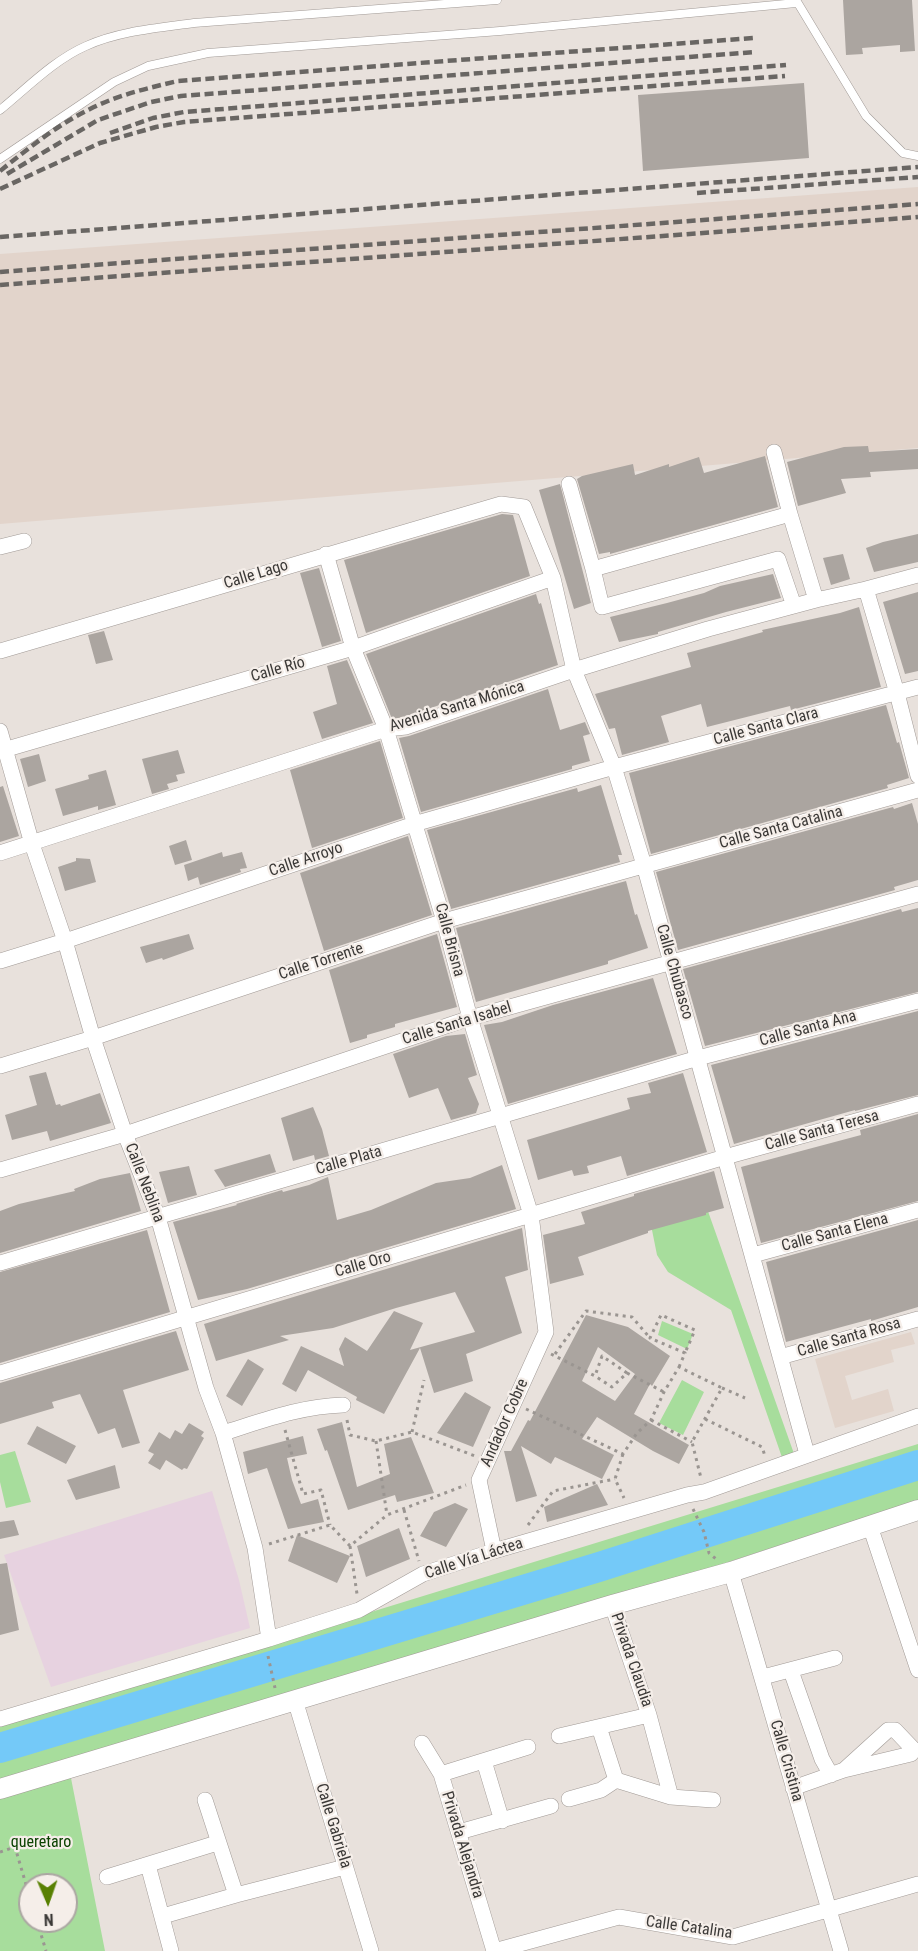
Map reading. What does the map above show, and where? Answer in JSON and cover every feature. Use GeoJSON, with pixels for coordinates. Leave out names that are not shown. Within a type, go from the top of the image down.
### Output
{"type":"FeatureCollection","features":[{"type":"Feature","properties":{"kind":"street"},"geometry":{"type":"LineString","coordinates":[[774,452],[816,600]]}},
{"type":"Feature","properties":{"kind":"street"},"geometry":{"type":"LineString","coordinates":[[569,484],[602,607],[778,559],[794,606]]}},
{"type":"Feature","properties":{"kind":"street","name":"Calle Lago"},"geometry":{"type":"LineString","coordinates":[[0,651],[326,554],[501,504],[513,504]]}},
{"type":"Feature","properties":{"kind":"street","name":"Calle Chubasco"},"geometry":{"type":"LineString","coordinates":[[513,504],[524,507],[553,578],[574,670],[614,767],[644,865],[807,1454]]}},
{"type":"Feature","properties":{"kind":"street"},"geometry":{"type":"LineString","coordinates":[[593,569],[790,514]]}},
{"type":"Feature","properties":{"kind":"street"},"geometry":{"type":"LineString","coordinates":[[0,547],[24,541]]}},
{"type":"Feature","properties":{"kind":"street","name":"Calle Brisna"},"geometry":{"type":"LineString","coordinates":[[326,554],[353,648],[386,729],[444,921],[470,1018],[531,1215],[546,1332]]}},
{"type":"Feature","properties":{"kind":"street","name":"Avenida Santa Mónica"},"geometry":{"type":"LineString","coordinates":[[0,853],[386,729],[406,727],[574,670],[708,629],[918,575]]}},
{"type":"Feature","properties":{"kind":"street","name":"Calle Río"},"geometry":{"type":"LineString","coordinates":[[2,751],[353,648],[553,578]]}},
{"type":"Feature","properties":{"kind":"street"},"geometry":{"type":"LineString","coordinates":[[866,589],[897,693],[918,776]]}},
{"type":"Feature","properties":{"kind":"street","name":"Calle Santa Clara"},"geometry":{"type":"LineString","coordinates":[[614,767],[918,687]]}},
{"type":"Feature","properties":{"kind":"street","name":"Calle Neblina"},"geometry":{"type":"LineString","coordinates":[[0,730],[2,751],[65,941],[93,1038],[125,1134],[158,1217],[206,1388],[223,1433],[255,1548],[269,1639]]}},
{"type":"Feature","properties":{"kind":"street","name":"Calle Arroyo"},"geometry":{"type":"LineString","coordinates":[[0,961],[414,824],[614,767]]}},
{"type":"Feature","properties":{"kind":"street","name":"Calle Santa Catalina"},"geometry":{"type":"LineString","coordinates":[[644,865],[918,790]]}},
{"type":"Feature","properties":{"kind":"street","name":"Calle Torrente"},"geometry":{"type":"LineString","coordinates":[[0,1066],[93,1038],[444,921],[644,865]]}},
{"type":"Feature","properties":{"kind":"street","name":"Calle Santa Isabel"},"geometry":{"type":"LineString","coordinates":[[0,1170],[125,1134],[470,1018],[918,894]]}},
{"type":"Feature","properties":{"kind":"street","name":"Calle Santa Ana"},"geometry":{"type":"LineString","coordinates":[[698,1058],[918,1001]]}},
{"type":"Feature","properties":{"kind":"street","name":"Calle Plata"},"geometry":{"type":"LineString","coordinates":[[0,1263],[698,1058]]}},
{"type":"Feature","properties":{"kind":"street","name":"Calle Santa Teresa"},"geometry":{"type":"LineString","coordinates":[[725,1157],[918,1104]]}},
{"type":"Feature","properties":{"kind":"street","name":"Calle Oro"},"geometry":{"type":"LineString","coordinates":[[0,1373],[725,1157]]}},
{"type":"Feature","properties":{"kind":"street","name":"Calle Santa Elena"},"geometry":{"type":"LineString","coordinates":[[753,1255],[918,1210]]}},
{"type":"Feature","properties":{"kind":"street","name":"Calle Santa Rosa"},"geometry":{"type":"LineString","coordinates":[[780,1357],[918,1319]]}},
{"type":"Feature","properties":{"kind":"street","name":"Andador Cobre"},"geometry":{"type":"LineString","coordinates":[[494,1551],[479,1480],[546,1332]]}},
{"type":"Feature","properties":{"kind":"street"},"geometry":{"type":"LineString","coordinates":[[223,1433],[280,1415],[319,1406],[343,1405]]}},
{"type":"Feature","properties":{"kind":"street","name":"Calle Vía Láctea"},"geometry":{"type":"LineString","coordinates":[[0,1719],[359,1610],[423,1575],[494,1551],[704,1492],[918,1416]]}},
{"type":"Feature","properties":{"kind":"street"},"geometry":{"type":"LineString","coordinates":[[0,1789],[612,1605],[731,1572],[918,1510]]}},
{"type":"Feature","properties":{"kind":"street"},"geometry":{"type":"LineString","coordinates":[[870,1526],[912,1638],[918,1670]]}},
{"type":"Feature","properties":{"kind":"street","name":"Calle Cristina"},"geometry":{"type":"LineString","coordinates":[[731,1572],[841,1951]]}},
{"type":"Feature","properties":{"kind":"street","name":"Privada Claudia"},"geometry":{"type":"LineString","coordinates":[[612,1605],[649,1715],[671,1797]]}},
{"type":"Feature","properties":{"kind":"street"},"geometry":{"type":"LineString","coordinates":[[763,1677],[835,1658]]}},
{"type":"Feature","properties":{"kind":"street"},"geometry":{"type":"LineString","coordinates":[[791,1671],[822,1760],[837,1773],[793,1788]]}},
{"type":"Feature","properties":{"kind":"street","name":"Calle Gabriela"},"geometry":{"type":"LineString","coordinates":[[295,1700],[371,1951]]}},
{"type":"Feature","properties":{"kind":"street","name":"Privada Claudia"},"geometry":{"type":"LineString","coordinates":[[559,1736],[649,1715]]}},
{"type":"Feature","properties":{"kind":"street"},"geometry":{"type":"LineString","coordinates":[[599,1727],[616,1780]]}},
{"type":"Feature","properties":{"kind":"street","name":"Privada Alejandra"},"geometry":{"type":"LineString","coordinates":[[422,1743],[441,1774],[494,1951]]}},
{"type":"Feature","properties":{"kind":"street"},"geometry":{"type":"LineString","coordinates":[[441,1774],[528,1747]]}},
{"type":"Feature","properties":{"kind":"street"},"geometry":{"type":"LineString","coordinates":[[484,1761],[502,1821]]}},
{"type":"Feature","properties":{"kind":"street"},"geometry":{"type":"LineString","coordinates":[[569,1799],[600,1790],[616,1780],[671,1797],[713,1800]]}},
{"type":"Feature","properties":{"kind":"street"},"geometry":{"type":"LineString","coordinates":[[205,1800],[217,1843],[236,1895]]}},
{"type":"Feature","properties":{"kind":"street"},"geometry":{"type":"LineString","coordinates":[[459,1832],[551,1806]]}},
{"type":"Feature","properties":{"kind":"street"},"geometry":{"type":"LineString","coordinates":[[107,1877],[217,1843]]}},
{"type":"Feature","properties":{"kind":"street"},"geometry":{"type":"LineString","coordinates":[[148,1865],[171,1951]]}},
{"type":"Feature","properties":{"kind":"street"},"geometry":{"type":"LineString","coordinates":[[163,1916],[345,1867]]}},
{"type":"Feature","properties":{"kind":"street","name":"Calle Catalina"},"geometry":{"type":"LineString","coordinates":[[494,1951],[619,1917],[733,1937],[918,1884]]}},
{"type":"Feature","properties":{"kind":"lane"},"geometry":{"type":"LineString","coordinates":[[0,110],[57,64],[84,47],[128,33],[194,22],[497,0]]}},
{"type":"Feature","properties":{"kind":"lane"},"geometry":{"type":"LineString","coordinates":[[0,159],[114,82],[148,66],[208,53],[500,31],[796,1],[866,116],[903,153],[918,156]]}},
{"type":"Feature","properties":{"kind":"path"},"geometry":{"type":"LineString","coordinates":[[554,1356],[586,1311],[632,1317],[650,1338],[685,1353]]}},
{"type":"Feature","properties":{"kind":"path"},"geometry":{"type":"LineString","coordinates":[[624,1498],[615,1479],[623,1454],[637,1433],[651,1420],[679,1367],[695,1330],[661,1315],[650,1338]]}},
{"type":"Feature","properties":{"kind":"path"},"geometry":{"type":"LineString","coordinates":[[539,1348],[612,1387],[627,1373]]}},
{"type":"Feature","properties":{"kind":"path"},"geometry":{"type":"LineString","coordinates":[[595,1376],[602,1356],[627,1373],[664,1392]]}},
{"type":"Feature","properties":{"kind":"path"},"geometry":{"type":"LineString","coordinates":[[679,1367],[745,1398]]}},
{"type":"Feature","properties":{"kind":"path"},"geometry":{"type":"LineString","coordinates":[[412,1432],[424,1380]]}},
{"type":"Feature","properties":{"kind":"path"},"geometry":{"type":"LineString","coordinates":[[704,1492],[692,1442],[722,1388]]}},
{"type":"Feature","properties":{"kind":"path"},"geometry":{"type":"LineString","coordinates":[[514,1403],[623,1454]]}},
{"type":"Feature","properties":{"kind":"path"},"geometry":{"type":"LineString","coordinates":[[343,1405],[351,1435],[376,1441],[412,1432],[488,1461]]}},
{"type":"Feature","properties":{"kind":"path"},"geometry":{"type":"LineString","coordinates":[[280,1415],[303,1494],[321,1490],[330,1525],[350,1546],[359,1610]]}},
{"type":"Feature","properties":{"kind":"path"},"geometry":{"type":"LineString","coordinates":[[705,1419],[762,1447],[769,1469]]}},
{"type":"Feature","properties":{"kind":"path"},"geometry":{"type":"LineString","coordinates":[[651,1420],[692,1442]]}},
{"type":"Feature","properties":{"kind":"path"},"geometry":{"type":"LineString","coordinates":[[376,1441],[387,1515]]}},
{"type":"Feature","properties":{"kind":"path"},"geometry":{"type":"LineString","coordinates":[[533,1540],[528,1524],[553,1491],[615,1479]]}},
{"type":"Feature","properties":{"kind":"path"},"geometry":{"type":"LineString","coordinates":[[350,1546],[387,1515],[479,1480]]}},
{"type":"Feature","properties":{"kind":"path"},"geometry":{"type":"LineString","coordinates":[[687,1495],[704,1532],[709,1553]]}},
{"type":"Feature","properties":{"kind":"path"},"geometry":{"type":"LineString","coordinates":[[404,1509],[423,1575]]}},
{"type":"Feature","properties":{"kind":"path"},"geometry":{"type":"LineString","coordinates":[[255,1548],[330,1525]]}},
{"type":"Feature","properties":{"kind":"path"},"geometry":{"type":"LineString","coordinates":[[268,1661],[273,1681]]}},
{"type":"Feature","properties":{"kind":"path"},"geometry":{"type":"LineString","coordinates":[[0,1852],[15,1847],[23,1873]]}},
{"type":"Feature","properties":{"kind":"path"},"geometry":{"type":"LineString","coordinates":[[41,1933],[46,1951]]}},
{"type":"Feature","properties":{"kind":"shaded area"},"geometry":{"type":"Polygon","coordinates":[[[918,187],[918,448],[0,524],[0,254],[918,187]]]}},
{"type":"Feature","properties":{"kind":"shaded area"},"geometry":{"type":"Polygon","coordinates":[[[911,1332],[915,1344],[891,1350],[894,1362],[845,1376],[852,1400],[888,1389],[894,1411],[835,1428],[815,1359],[911,1332]]]}},
{"type":"Feature","properties":{"kind":"shaded area"},"geometry":{"type":"Polygon","coordinates":[[[212,1491],[239,1580],[250,1628],[51,1687],[4,1555],[212,1491]]]}},
{"type":"Feature","properties":{"kind":"green space"},"geometry":{"type":"Polygon","coordinates":[[[704,1200],[798,1465],[786,1469],[731,1310],[668,1272],[657,1255],[649,1215],[704,1200]]]}},
{"type":"Feature","properties":{"kind":"green space"},"geometry":{"type":"Polygon","coordinates":[[[662,1321],[693,1334],[687,1349],[658,1335],[662,1321]]]}},
{"type":"Feature","properties":{"kind":"green space"},"geometry":{"type":"Polygon","coordinates":[[[682,1380],[704,1392],[683,1435],[659,1423],[682,1380]]]}},
{"type":"Feature","properties":{"kind":"green space","name":"queretaro"},"geometry":{"type":"Polygon","coordinates":[[[918,1444],[918,1500],[432,1659],[69,1768],[105,1951],[0,1951],[0,1726],[918,1444]]]}},
{"type":"Feature","properties":{"kind":"green space"},"geometry":{"type":"Polygon","coordinates":[[[15,1451],[31,1502],[6,1508],[0,1482],[0,1455],[15,1451]]]}},
{"type":"Feature","properties":{"kind":"building"},"geometry":{"type":"Polygon","coordinates":[[[843,0],[912,0],[915,51],[900,52],[900,45],[862,48],[863,54],[846,55],[843,0]]]}},
{"type":"Feature","properties":{"kind":"building"},"geometry":{"type":"Polygon","coordinates":[[[804,83],[809,158],[643,171],[638,95],[804,83]]]}},
{"type":"Feature","properties":{"kind":"building"},"geometry":{"type":"Polygon","coordinates":[[[868,446],[869,452],[918,449],[918,469],[870,472],[871,477],[841,479],[846,493],[798,506],[787,462],[844,447],[868,446]]]}},
{"type":"Feature","properties":{"kind":"building"},"geometry":{"type":"Polygon","coordinates":[[[765,456],[778,507],[610,554],[610,552],[599,554],[577,479],[582,476],[633,464],[635,475],[699,457],[704,473],[765,456]]]}},
{"type":"Feature","properties":{"kind":"building"},"geometry":{"type":"Polygon","coordinates":[[[560,484],[591,603],[574,609],[539,490],[560,484]]]}},
{"type":"Feature","properties":{"kind":"building"},"geometry":{"type":"Polygon","coordinates":[[[502,514],[513,515],[530,576],[366,633],[344,560],[502,514]]]}},
{"type":"Feature","properties":{"kind":"building"},"geometry":{"type":"Polygon","coordinates":[[[918,534],[918,562],[874,572],[866,548],[918,534]]]}},
{"type":"Feature","properties":{"kind":"building"},"geometry":{"type":"Polygon","coordinates":[[[843,554],[850,579],[831,585],[823,558],[843,554]]]}},
{"type":"Feature","properties":{"kind":"building"},"geometry":{"type":"Polygon","coordinates":[[[319,568],[341,641],[322,647],[300,573],[319,568]]]}},
{"type":"Feature","properties":{"kind":"building"},"geometry":{"type":"Polygon","coordinates":[[[773,574],[781,598],[726,612],[658,632],[658,634],[619,642],[610,617],[704,593],[720,586],[773,574]]]}},
{"type":"Feature","properties":{"kind":"building"},"geometry":{"type":"Polygon","coordinates":[[[918,592],[918,671],[905,674],[883,602],[918,592]]]}},
{"type":"Feature","properties":{"kind":"building"},"geometry":{"type":"Polygon","coordinates":[[[536,594],[539,604],[541,603],[558,665],[404,717],[392,719],[366,654],[536,594]]]}},
{"type":"Feature","properties":{"kind":"building"},"geometry":{"type":"Polygon","coordinates":[[[859,607],[881,687],[791,710],[790,706],[707,727],[701,704],[661,716],[669,742],[622,755],[615,728],[609,729],[595,694],[691,667],[687,653],[763,632],[762,630],[859,607]]]}},
{"type":"Feature","properties":{"kind":"building"},"geometry":{"type":"Polygon","coordinates":[[[104,631],[113,660],[96,664],[88,635],[104,631]]]}},
{"type":"Feature","properties":{"kind":"building"},"geometry":{"type":"Polygon","coordinates":[[[347,660],[373,723],[322,739],[313,712],[337,704],[327,666],[347,660]]]}},
{"type":"Feature","properties":{"kind":"building"},"geometry":{"type":"Polygon","coordinates":[[[548,689],[560,730],[585,722],[590,734],[583,736],[590,761],[572,766],[572,769],[421,812],[399,738],[548,689]]]}},
{"type":"Feature","properties":{"kind":"building"},"geometry":{"type":"Polygon","coordinates":[[[886,705],[909,778],[887,785],[888,788],[651,854],[629,773],[886,705]]]}},
{"type":"Feature","properties":{"kind":"building"},"geometry":{"type":"Polygon","coordinates":[[[380,741],[403,818],[312,848],[290,770],[380,741]]]}},
{"type":"Feature","properties":{"kind":"building"},"geometry":{"type":"Polygon","coordinates":[[[178,750],[185,773],[176,775],[178,781],[167,784],[169,789],[152,794],[142,759],[178,750]]]}},
{"type":"Feature","properties":{"kind":"building"},"geometry":{"type":"Polygon","coordinates":[[[39,754],[46,781],[28,787],[20,759],[39,754]]]}},
{"type":"Feature","properties":{"kind":"building"},"geometry":{"type":"Polygon","coordinates":[[[106,770],[116,805],[98,810],[98,806],[63,816],[55,789],[89,779],[88,775],[106,770]]]}},
{"type":"Feature","properties":{"kind":"building"},"geometry":{"type":"Polygon","coordinates":[[[601,785],[622,855],[618,855],[620,862],[451,909],[427,830],[577,788],[578,792],[601,785]]]}},
{"type":"Feature","properties":{"kind":"building"},"geometry":{"type":"Polygon","coordinates":[[[3,786],[19,836],[0,842],[0,787],[3,786]]]}},
{"type":"Feature","properties":{"kind":"building"},"geometry":{"type":"Polygon","coordinates":[[[912,803],[918,824],[918,880],[894,887],[895,890],[678,950],[656,872],[912,803]]]}},
{"type":"Feature","properties":{"kind":"building"},"geometry":{"type":"Polygon","coordinates":[[[408,836],[432,915],[324,951],[300,873],[408,836]]]}},
{"type":"Feature","properties":{"kind":"building"},"geometry":{"type":"Polygon","coordinates":[[[186,840],[192,860],[175,865],[169,846],[186,840]]]}},
{"type":"Feature","properties":{"kind":"building"},"geometry":{"type":"Polygon","coordinates":[[[222,852],[223,857],[242,852],[247,868],[200,885],[198,877],[188,881],[184,865],[222,852]]]}},
{"type":"Feature","properties":{"kind":"building"},"geometry":{"type":"Polygon","coordinates":[[[76,858],[90,859],[96,882],[65,891],[58,867],[76,861],[76,858]]]}},
{"type":"Feature","properties":{"kind":"building"},"geometry":{"type":"Polygon","coordinates":[[[626,881],[635,915],[637,914],[648,948],[608,961],[608,964],[476,1002],[456,928],[626,881]]]}},
{"type":"Feature","properties":{"kind":"building"},"geometry":{"type":"Polygon","coordinates":[[[918,908],[918,992],[705,1046],[683,969],[901,909],[902,912],[918,908]]]}},
{"type":"Feature","properties":{"kind":"building"},"geometry":{"type":"Polygon","coordinates":[[[189,934],[194,949],[163,960],[162,958],[146,963],[140,947],[189,934]]]}},
{"type":"Feature","properties":{"kind":"building"},"geometry":{"type":"Polygon","coordinates":[[[437,934],[457,1007],[395,1024],[395,1027],[367,1035],[367,1038],[350,1043],[329,970],[437,934]]]}},
{"type":"Feature","properties":{"kind":"building"},"geometry":{"type":"Polygon","coordinates":[[[653,978],[677,1054],[508,1104],[484,1025],[502,1022],[553,1005],[653,978]]]}},
{"type":"Feature","properties":{"kind":"building"},"geometry":{"type":"Polygon","coordinates":[[[918,1011],[918,1095],[734,1144],[711,1065],[918,1011]]]}},
{"type":"Feature","properties":{"kind":"building"},"geometry":{"type":"Polygon","coordinates":[[[465,1034],[477,1075],[468,1078],[479,1104],[476,1113],[451,1120],[438,1088],[409,1098],[393,1054],[446,1036],[465,1034]]]}},
{"type":"Feature","properties":{"kind":"building"},"geometry":{"type":"Polygon","coordinates":[[[46,1072],[56,1105],[61,1106],[100,1093],[111,1123],[50,1141],[47,1131],[12,1140],[5,1115],[37,1105],[29,1076],[46,1072]]]}},
{"type":"Feature","properties":{"kind":"building"},"geometry":{"type":"Polygon","coordinates":[[[683,1073],[707,1152],[627,1176],[621,1156],[587,1166],[589,1173],[574,1176],[572,1170],[538,1180],[527,1140],[630,1109],[627,1098],[651,1093],[648,1083],[683,1073]]]}},
{"type":"Feature","properties":{"kind":"building"},"geometry":{"type":"Polygon","coordinates":[[[313,1107],[329,1156],[315,1160],[314,1155],[293,1161],[281,1118],[313,1107]]]}},
{"type":"Feature","properties":{"kind":"building"},"geometry":{"type":"Polygon","coordinates":[[[918,1114],[918,1201],[761,1243],[741,1167],[861,1135],[860,1130],[918,1114]]]}},
{"type":"Feature","properties":{"kind":"building"},"geometry":{"type":"Polygon","coordinates":[[[270,1154],[276,1172],[225,1187],[214,1170],[270,1154]]]}},
{"type":"Feature","properties":{"kind":"building"},"geometry":{"type":"Polygon","coordinates":[[[502,1165],[516,1209],[247,1289],[198,1300],[173,1222],[282,1190],[283,1192],[309,1185],[328,1177],[337,1220],[371,1210],[436,1183],[470,1178],[502,1165]]]}},
{"type":"Feature","properties":{"kind":"building"},"geometry":{"type":"Polygon","coordinates":[[[189,1166],[197,1195],[168,1203],[159,1172],[189,1166]]]}},
{"type":"Feature","properties":{"kind":"building"},"geometry":{"type":"Polygon","coordinates":[[[714,1171],[724,1208],[648,1231],[648,1233],[578,1257],[584,1275],[550,1284],[543,1235],[585,1224],[581,1212],[714,1171]]]}},
{"type":"Feature","properties":{"kind":"building"},"geometry":{"type":"Polygon","coordinates":[[[130,1173],[141,1211],[0,1253],[0,1211],[19,1204],[75,1191],[74,1189],[100,1179],[130,1173]]]}},
{"type":"Feature","properties":{"kind":"building"},"geometry":{"type":"Polygon","coordinates":[[[918,1220],[918,1307],[786,1342],[766,1262],[918,1220]]]}},
{"type":"Feature","properties":{"kind":"building"},"geometry":{"type":"Polygon","coordinates":[[[522,1228],[528,1270],[505,1277],[522,1333],[466,1354],[473,1381],[434,1393],[420,1348],[384,1414],[356,1400],[357,1397],[308,1370],[296,1392],[282,1384],[301,1346],[344,1366],[339,1349],[345,1337],[367,1351],[394,1311],[423,1323],[410,1350],[475,1332],[455,1292],[333,1328],[280,1336],[289,1340],[216,1361],[204,1324],[522,1228]]]}},
{"type":"Feature","properties":{"kind":"building"},"geometry":{"type":"Polygon","coordinates":[[[147,1230],[170,1312],[0,1363],[0,1272],[147,1230]]]}},
{"type":"Feature","properties":{"kind":"building"},"geometry":{"type":"Polygon","coordinates":[[[586,1315],[628,1327],[670,1356],[652,1386],[650,1384],[634,1414],[689,1445],[679,1464],[597,1417],[582,1439],[614,1455],[602,1479],[555,1457],[551,1464],[521,1446],[537,1496],[516,1502],[504,1451],[511,1451],[528,1420],[530,1421],[586,1315]],[[598,1347],[582,1381],[615,1401],[635,1374],[598,1347]]]}},
{"type":"Feature","properties":{"kind":"building"},"geometry":{"type":"Polygon","coordinates":[[[176,1331],[189,1370],[123,1390],[140,1443],[122,1448],[115,1428],[98,1434],[80,1394],[52,1402],[54,1408],[0,1424],[0,1383],[176,1331]]]}},
{"type":"Feature","properties":{"kind":"building"},"geometry":{"type":"Polygon","coordinates":[[[248,1359],[264,1369],[242,1406],[226,1396],[248,1359]]]}},
{"type":"Feature","properties":{"kind":"building"},"geometry":{"type":"Polygon","coordinates":[[[465,1392],[491,1407],[473,1447],[437,1433],[465,1392]]]}},
{"type":"Feature","properties":{"kind":"building"},"geometry":{"type":"Polygon","coordinates":[[[342,1422],[357,1487],[390,1474],[384,1444],[411,1437],[434,1493],[397,1502],[395,1495],[348,1510],[327,1450],[325,1451],[317,1429],[342,1422]]]}},
{"type":"Feature","properties":{"kind":"building"},"geometry":{"type":"Polygon","coordinates":[[[189,1423],[204,1432],[201,1436],[204,1438],[187,1469],[182,1470],[166,1460],[160,1470],[148,1463],[154,1454],[148,1451],[159,1432],[170,1439],[175,1430],[182,1434],[189,1423]]]}},
{"type":"Feature","properties":{"kind":"building"},"geometry":{"type":"Polygon","coordinates":[[[37,1426],[76,1446],[66,1464],[27,1444],[37,1426]]]}},
{"type":"Feature","properties":{"kind":"building"},"geometry":{"type":"Polygon","coordinates":[[[303,1436],[307,1454],[287,1458],[292,1480],[301,1504],[318,1499],[324,1522],[288,1529],[267,1468],[248,1474],[243,1452],[303,1436]]]}},
{"type":"Feature","properties":{"kind":"building"},"geometry":{"type":"Polygon","coordinates":[[[115,1465],[120,1488],[76,1500],[67,1480],[115,1465]]]}},
{"type":"Feature","properties":{"kind":"building"},"geometry":{"type":"Polygon","coordinates":[[[597,1484],[608,1505],[547,1522],[544,1507],[597,1484]]]}},
{"type":"Feature","properties":{"kind":"building"},"geometry":{"type":"Polygon","coordinates":[[[455,1503],[468,1509],[446,1547],[420,1536],[434,1512],[455,1503]]]}},
{"type":"Feature","properties":{"kind":"building"},"geometry":{"type":"Polygon","coordinates":[[[14,1520],[19,1535],[0,1539],[0,1522],[14,1520]]]}},
{"type":"Feature","properties":{"kind":"building"},"geometry":{"type":"Polygon","coordinates":[[[399,1528],[410,1559],[366,1577],[357,1546],[399,1528]]]}},
{"type":"Feature","properties":{"kind":"building"},"geometry":{"type":"Polygon","coordinates":[[[297,1535],[350,1556],[337,1583],[288,1561],[297,1535]]]}},
{"type":"Feature","properties":{"kind":"building"},"geometry":{"type":"Polygon","coordinates":[[[7,1563],[19,1630],[0,1635],[0,1564],[7,1563]]]}},
{"type":"Feature","properties":{"kind":"waterway"},"geometry":{"type":"LineString","coordinates":[[0,1748],[599,1567],[918,1465]]}},
{"type":"Feature","properties":{"kind":"railway"},"geometry":{"type":"LineString","coordinates":[[0,171],[33,145],[78,115],[122,96],[178,81],[754,38]]}},
{"type":"Feature","properties":{"kind":"railway"},"geometry":{"type":"LineString","coordinates":[[7,174],[98,120],[151,102],[181,96],[755,52]]}},
{"type":"Feature","properties":{"kind":"railway"},"geometry":{"type":"LineString","coordinates":[[110,133],[153,118],[184,112],[786,65]]}},
{"type":"Feature","properties":{"kind":"railway"},"geometry":{"type":"LineString","coordinates":[[0,189],[100,143],[156,127],[184,122],[785,76]]}},
{"type":"Feature","properties":{"kind":"railway"},"geometry":{"type":"LineString","coordinates":[[0,237],[918,167]]}},
{"type":"Feature","properties":{"kind":"railway"},"geometry":{"type":"LineString","coordinates":[[697,193],[918,177]]}},
{"type":"Feature","properties":{"kind":"railway"},"geometry":{"type":"LineString","coordinates":[[0,272],[918,204]]}},
{"type":"Feature","properties":{"kind":"railway"},"geometry":{"type":"LineString","coordinates":[[0,285],[918,217]]}}]}
